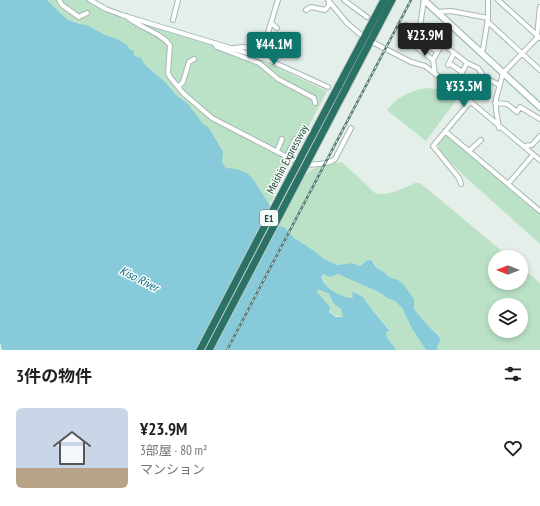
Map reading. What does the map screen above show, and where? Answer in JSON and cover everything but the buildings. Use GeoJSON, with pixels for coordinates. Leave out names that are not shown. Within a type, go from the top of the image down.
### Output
{"type":"FeatureCollection","features":[{"type":"Feature","properties":{"kind":"highway","name":"Meishin Expressway"},"geometry":{"type":"LineString","coordinates":[[209,350],[342,88],[384,0]]}},
{"type":"Feature","properties":{"kind":"highway","name":"Meishin Expressway"},"geometry":{"type":"LineString","coordinates":[[200,350],[280,196],[392,0]]}},
{"type":"Feature","properties":{"kind":"main road"},"geometry":{"type":"LineString","coordinates":[[424,0],[540,107]]}},
{"type":"Feature","properties":{"kind":"street"},"geometry":{"type":"LineString","coordinates":[[59,0],[62,5],[79,17],[87,13]]}},
{"type":"Feature","properties":{"kind":"street"},"geometry":{"type":"LineString","coordinates":[[90,0],[106,9],[126,16],[273,62],[328,87]]}},
{"type":"Feature","properties":{"kind":"street"},"geometry":{"type":"LineString","coordinates":[[173,20],[178,0]]}},
{"type":"Feature","properties":{"kind":"street"},"geometry":{"type":"LineString","coordinates":[[233,49],[243,48],[263,51],[278,0]]}},
{"type":"Feature","properties":{"kind":"street"},"geometry":{"type":"LineString","coordinates":[[306,10],[311,7],[325,10],[329,5],[329,0]]}},
{"type":"Feature","properties":{"kind":"street"},"geometry":{"type":"LineString","coordinates":[[329,0],[347,23],[361,35]]}},
{"type":"Feature","properties":{"kind":"street"},"geometry":{"type":"LineString","coordinates":[[344,0],[367,17]]}},
{"type":"Feature","properties":{"kind":"street"},"geometry":{"type":"LineString","coordinates":[[424,0],[420,26],[411,43],[432,60],[436,74]]}},
{"type":"Feature","properties":{"kind":"street"},"geometry":{"type":"LineString","coordinates":[[480,52],[483,49],[488,20],[488,0]]}},
{"type":"Feature","properties":{"kind":"street"},"geometry":{"type":"LineString","coordinates":[[498,0],[538,37]]}},
{"type":"Feature","properties":{"kind":"street"},"geometry":{"type":"LineString","coordinates":[[499,128],[495,103],[503,73],[538,37],[540,7]]}},
{"type":"Feature","properties":{"kind":"street"},"geometry":{"type":"LineString","coordinates":[[437,12],[451,11],[488,20],[540,70]]}},
{"type":"Feature","properties":{"kind":"street"},"geometry":{"type":"LineString","coordinates":[[126,16],[166,40],[170,45],[168,73],[170,77],[183,93],[212,118],[304,165],[332,162],[351,128]]}},
{"type":"Feature","properties":{"kind":"street"},"geometry":{"type":"LineString","coordinates":[[271,23],[277,28]]}},
{"type":"Feature","properties":{"kind":"street"},"geometry":{"type":"LineString","coordinates":[[406,24],[437,52]]}},
{"type":"Feature","properties":{"kind":"street"},"geometry":{"type":"LineString","coordinates":[[420,26],[467,64],[478,68],[484,77],[499,85]]}},
{"type":"Feature","properties":{"kind":"street"},"geometry":{"type":"LineString","coordinates":[[214,43],[217,47],[259,63],[278,79],[314,98],[315,103]]}},
{"type":"Feature","properties":{"kind":"street"},"geometry":{"type":"LineString","coordinates":[[374,43],[411,62],[425,66],[540,160]]}},
{"type":"Feature","properties":{"kind":"street"},"geometry":{"type":"LineString","coordinates":[[432,60],[442,44]]}},
{"type":"Feature","properties":{"kind":"street"},"geometry":{"type":"LineString","coordinates":[[454,53],[448,64],[461,74],[467,64]]}},
{"type":"Feature","properties":{"kind":"street"},"geometry":{"type":"LineString","coordinates":[[178,87],[183,82],[189,62],[194,59]]}},
{"type":"Feature","properties":{"kind":"street"},"geometry":{"type":"LineString","coordinates":[[461,184],[459,178],[433,146],[470,102]]}},
{"type":"Feature","properties":{"kind":"street"},"geometry":{"type":"LineString","coordinates":[[495,103],[507,104],[517,112],[520,107],[540,118]]}},
{"type":"Feature","properties":{"kind":"street"},"geometry":{"type":"LineString","coordinates":[[445,131],[540,211]]}},
{"type":"Feature","properties":{"kind":"street"},"geometry":{"type":"LineString","coordinates":[[522,146],[530,146],[540,137]]}},
{"type":"Feature","properties":{"kind":"street"},"geometry":{"type":"LineString","coordinates":[[277,151],[282,139]]}},
{"type":"Feature","properties":{"kind":"street"},"geometry":{"type":"LineString","coordinates":[[287,156],[295,139]]}},
{"type":"Feature","properties":{"kind":"street"},"geometry":{"type":"LineString","coordinates":[[469,151],[480,140]]}},
{"type":"Feature","properties":{"kind":"street"},"geometry":{"type":"LineString","coordinates":[[533,155],[540,156]]}},
{"type":"Feature","properties":{"kind":"street"},"geometry":{"type":"LineString","coordinates":[[508,184],[533,155]]}},
{"type":"Feature","properties":{"kind":"green space"},"geometry":{"type":"Polygon","coordinates":[[[44,0],[86,0],[105,12],[232,51],[271,65],[327,91],[276,189],[273,199],[267,207],[230,173],[149,69],[136,57],[62,17],[44,0]]]}},
{"type":"Feature","properties":{"kind":"green space"},"geometry":{"type":"Polygon","coordinates":[[[428,88],[436,89],[457,99],[426,141],[387,110],[395,101],[405,95],[416,90],[428,88]]]}},
{"type":"Feature","properties":{"kind":"green space"},"geometry":{"type":"Polygon","coordinates":[[[445,133],[540,212],[540,244],[463,175],[440,151],[437,143],[445,133]]]}},
{"type":"Feature","properties":{"kind":"green space"},"geometry":{"type":"Polygon","coordinates":[[[342,162],[375,193],[391,193],[415,183],[420,183],[501,250],[488,250],[488,290],[528,290],[528,273],[540,283],[540,350],[438,350],[437,347],[441,339],[440,336],[428,326],[414,309],[403,284],[398,280],[389,277],[377,268],[374,262],[364,262],[360,266],[352,263],[337,265],[324,259],[295,238],[276,227],[287,202],[302,178],[315,168],[342,162]]]}},
{"type":"Feature","properties":{"kind":"green space"},"geometry":{"type":"Polygon","coordinates":[[[323,274],[330,277],[338,274],[342,275],[395,301],[402,308],[411,327],[426,350],[396,350],[387,336],[386,332],[389,331],[389,329],[363,297],[353,292],[353,297],[351,298],[337,293],[329,288],[323,280],[321,276],[323,274]]]}},
{"type":"Feature","properties":{"kind":"green space"},"geometry":{"type":"Polygon","coordinates":[[[318,290],[329,294],[334,304],[341,309],[344,317],[330,312],[317,292],[318,290]]]}},
{"type":"Feature","properties":{"kind":"water","name":"Kiso River"},"geometry":{"type":"Polygon","coordinates":[[[0,0],[47,0],[68,20],[87,25],[127,45],[129,49],[134,51],[134,56],[141,58],[146,66],[165,82],[177,96],[188,104],[203,124],[209,128],[223,152],[222,162],[226,168],[237,169],[247,173],[253,179],[271,207],[276,226],[284,227],[293,237],[324,259],[337,265],[352,263],[360,266],[366,261],[371,260],[377,268],[389,277],[398,280],[403,284],[414,299],[414,309],[441,339],[437,347],[438,350],[426,350],[411,327],[402,308],[395,301],[387,298],[379,292],[338,274],[330,277],[323,274],[321,277],[323,281],[329,288],[337,293],[351,298],[353,297],[353,292],[363,297],[389,330],[386,332],[387,336],[396,350],[2,350],[0,342],[0,0]],[[320,290],[317,292],[330,307],[329,312],[336,317],[343,317],[341,309],[334,304],[329,294],[320,290]]]}},
{"type":"Feature","properties":{"kind":"waterway"},"geometry":{"type":"LineString","coordinates":[[502,0],[536,31]]}},
{"type":"Feature","properties":{"kind":"railway"},"geometry":{"type":"LineString","coordinates":[[227,350],[411,0]]}}]}
